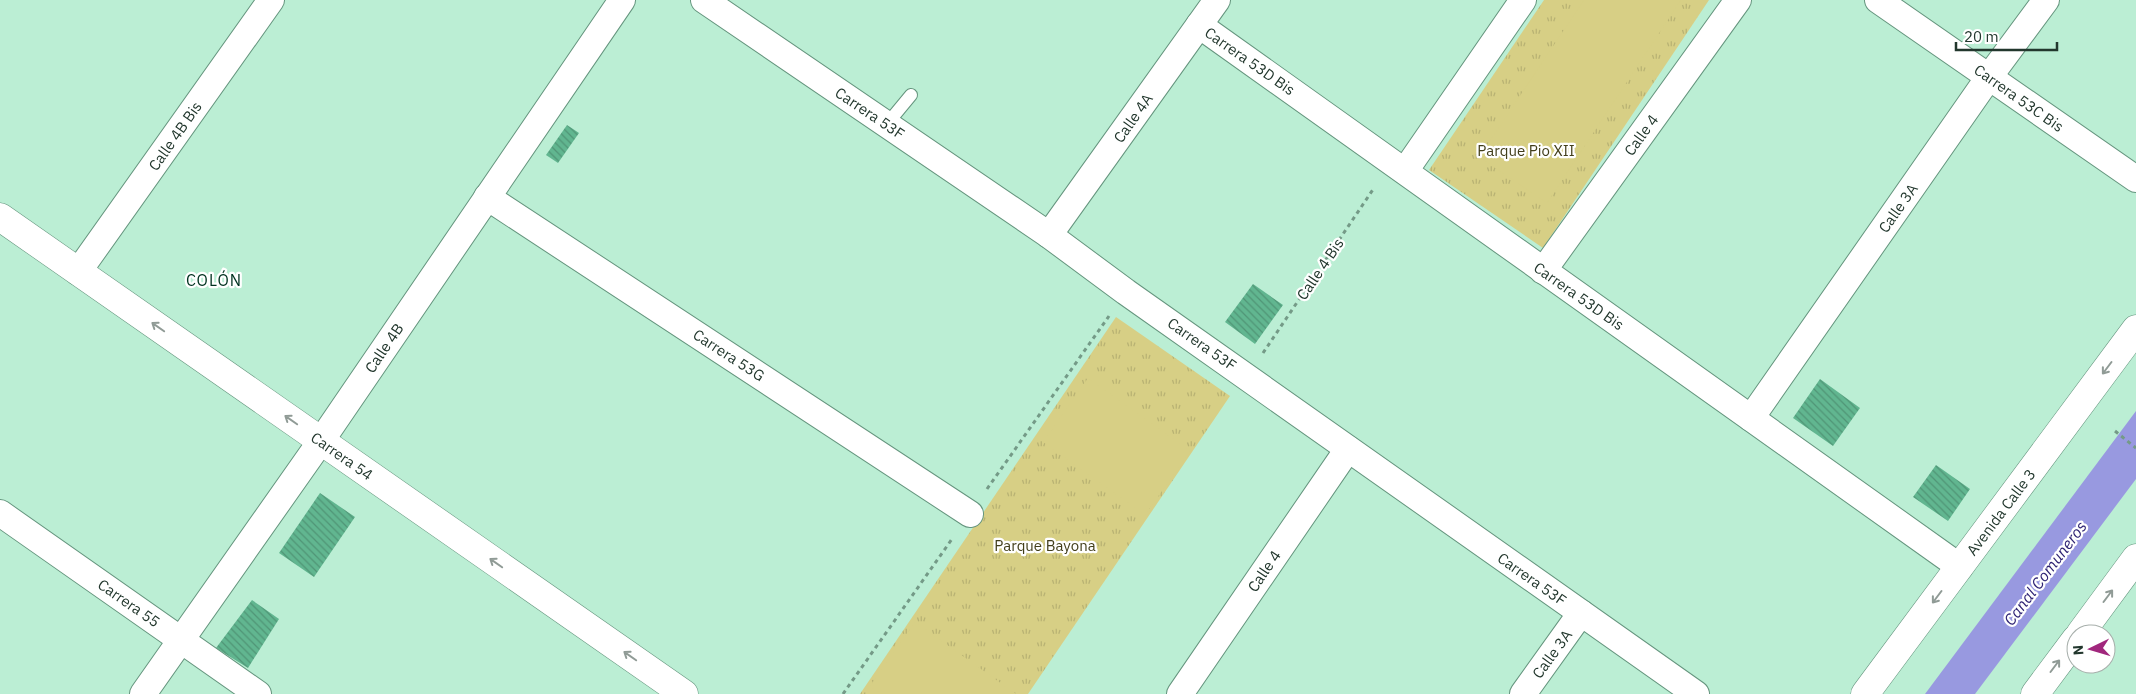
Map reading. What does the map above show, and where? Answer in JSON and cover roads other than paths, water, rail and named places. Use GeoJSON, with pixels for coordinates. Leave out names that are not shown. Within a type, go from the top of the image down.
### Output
{"type":"FeatureCollection","features":[{"type":"Feature","properties":{"kind":"street","name":"Calle 4B Bis"},"geometry":{"type":"LineString","coordinates":[[78,272],[271,0]]}},
{"type":"Feature","properties":{"kind":"street","name":"Calle 4B"},"geometry":{"type":"LineString","coordinates":[[143,694],[321,441],[622,0]]}},
{"type":"Feature","properties":{"kind":"street","name":"Carrera 53F"},"geometry":{"type":"LineString","coordinates":[[704,0],[1049,235],[1126,292],[1248,376],[1348,449],[1696,694]]}},
{"type":"Feature","properties":{"kind":"street","name":"Calle 4A"},"geometry":{"type":"LineString","coordinates":[[1049,235],[1216,0]]}},
{"type":"Feature","properties":{"kind":"street"},"geometry":{"type":"LineString","coordinates":[[1398,167],[1523,0]]}},
{"type":"Feature","properties":{"kind":"street","name":"Calle 4"},"geometry":{"type":"LineString","coordinates":[[1543,271],[1738,0]]}},
{"type":"Feature","properties":{"kind":"street","name":"Carrera 53C Bis"},"geometry":{"type":"LineString","coordinates":[[1878,0],[2136,179]]}},
{"type":"Feature","properties":{"kind":"street","name":"Calle 3A"},"geometry":{"type":"LineString","coordinates":[[1751,418],[1989,77],[2046,0]]}},
{"type":"Feature","properties":{"kind":"street","name":"Carrera 53D Bis"},"geometry":{"type":"LineString","coordinates":[[1199,25],[1960,567]]}},
{"type":"Feature","properties":{"kind":"street","name":"Carrera 53G"},"geometry":{"type":"LineString","coordinates":[[487,197],[970,514]]}},
{"type":"Feature","properties":{"kind":"street","name":"Carrera 54"},"geometry":{"type":"LineString","coordinates":[[0,217],[321,441],[669,690]]}},
{"type":"Feature","properties":{"kind":"street","name":"Avenida Calle 3"},"geometry":{"type":"LineString","coordinates":[[1865,694],[2136,329]]}},
{"type":"Feature","properties":{"kind":"street","name":"Calle 4"},"geometry":{"type":"LineString","coordinates":[[1180,694],[1348,449]]}},
{"type":"Feature","properties":{"kind":"street","name":"Carrera 55"},"geometry":{"type":"LineString","coordinates":[[0,513],[258,694]]}},
{"type":"Feature","properties":{"kind":"street"},"geometry":{"type":"LineString","coordinates":[[2087,624],[2136,558]]}},
{"type":"Feature","properties":{"kind":"street","name":"Calle 3A"},"geometry":{"type":"LineString","coordinates":[[1523,694],[1581,613]]}},
{"type":"Feature","properties":{"kind":"street"},"geometry":{"type":"LineString","coordinates":[[2035,694],[2066,652]]}},
{"type":"Feature","properties":{"kind":"lane"},"geometry":{"type":"LineString","coordinates":[[887,124],[911,95]]}},
{"type":"Feature","properties":{"kind":"water","name":"Canal Comuneros"},"geometry":{"type":"Polygon","coordinates":[[[2136,411],[2136,479],[1975,694],[1925,694],[2136,411]]]}},
{"type":"Feature","properties":{"kind":"district","name":"COLÓN"},"geometry":{"type":"Point","coordinates":[214,280]}},
{"type":"Feature","properties":{"kind":"park label","name":"Parque Pio XII"},"geometry":{"type":"Point","coordinates":[1526,150]}},
{"type":"Feature","properties":{"kind":"park label","name":"Parque Bayona"},"geometry":{"type":"Point","coordinates":[1045,545]}}]}
